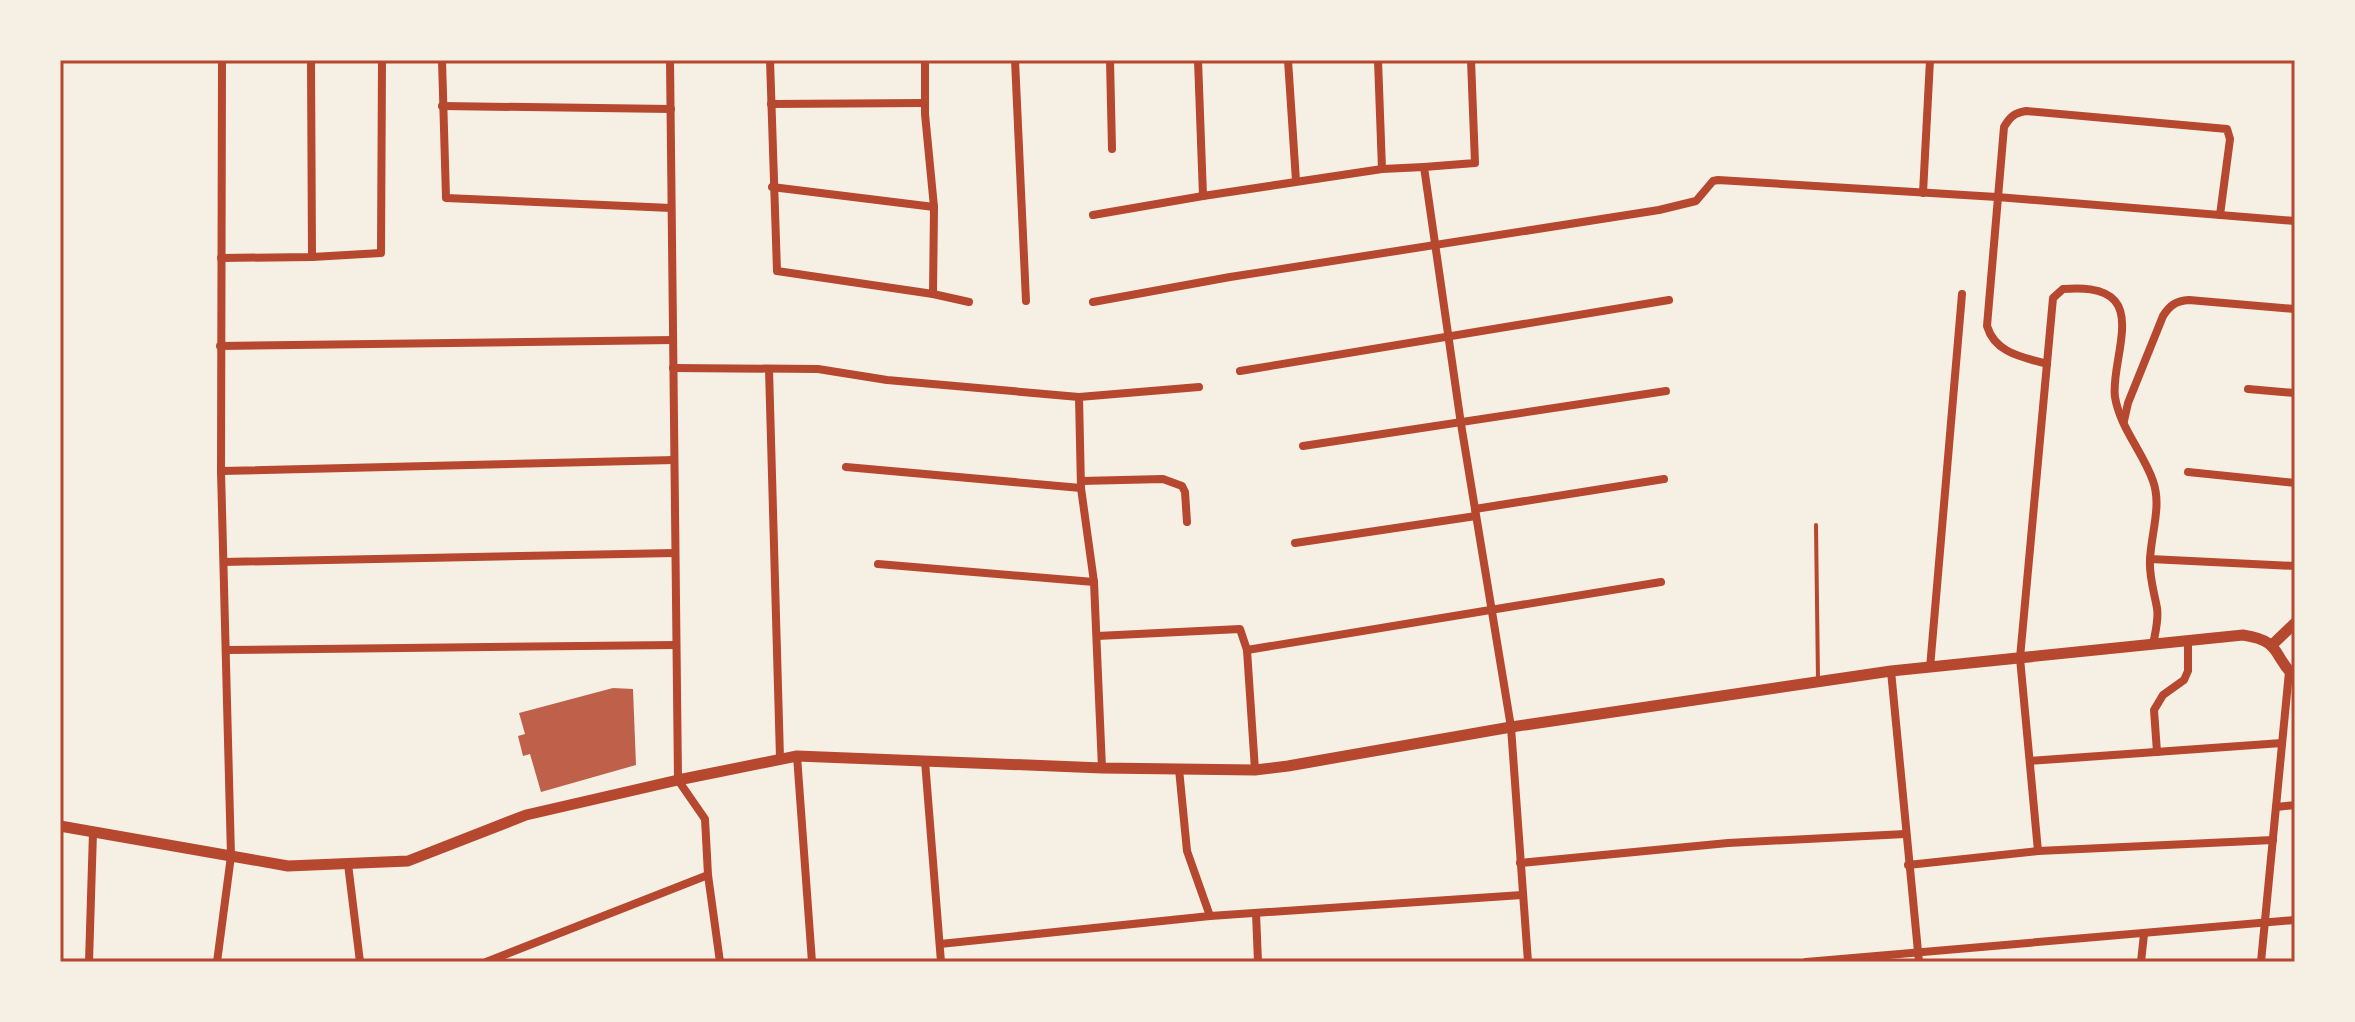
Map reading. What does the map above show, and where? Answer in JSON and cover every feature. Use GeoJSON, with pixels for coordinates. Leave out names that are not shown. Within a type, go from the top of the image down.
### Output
{"type":"FeatureCollection","features":[{"type":"Feature","properties":{"kind":"street"},"geometry":{"type":"LineString","coordinates":[[217,962],[231,856],[221,471],[222,60]]}},
{"type":"Feature","properties":{"kind":"street"},"geometry":{"type":"LineString","coordinates":[[311,60],[312,257]]}},
{"type":"Feature","properties":{"kind":"street"},"geometry":{"type":"LineString","coordinates":[[221,258],[381,253],[382,60]]}},
{"type":"Feature","properties":{"kind":"street"},"geometry":{"type":"LineString","coordinates":[[442,60],[446,198],[671,208]]}},
{"type":"Feature","properties":{"kind":"street"},"geometry":{"type":"LineString","coordinates":[[670,60],[678,780],[705,819],[708,875],[720,962]]}},
{"type":"Feature","properties":{"kind":"street"},"geometry":{"type":"LineString","coordinates":[[770,60],[777,271],[969,302]]}},
{"type":"Feature","properties":{"kind":"street"},"geometry":{"type":"LineString","coordinates":[[925,60],[925,103],[934,207],[933,294]]}},
{"type":"Feature","properties":{"kind":"street"},"geometry":{"type":"LineString","coordinates":[[1015,60],[1026,301]]}},
{"type":"Feature","properties":{"kind":"street"},"geometry":{"type":"LineString","coordinates":[[1110,60],[1112,149]]}},
{"type":"Feature","properties":{"kind":"street"},"geometry":{"type":"LineString","coordinates":[[1198,60],[1203,196]]}},
{"type":"Feature","properties":{"kind":"street"},"geometry":{"type":"LineString","coordinates":[[1288,60],[1296,181]]}},
{"type":"Feature","properties":{"kind":"street"},"geometry":{"type":"LineString","coordinates":[[1378,60],[1382,169]]}},
{"type":"Feature","properties":{"kind":"street"},"geometry":{"type":"LineString","coordinates":[[1093,215],[1382,169],[1475,163],[1471,60]]}},
{"type":"Feature","properties":{"kind":"street"},"geometry":{"type":"LineString","coordinates":[[1923,193],[1930,60]]}},
{"type":"Feature","properties":{"kind":"street"},"geometry":{"type":"LineString","coordinates":[[771,104],[925,103]]}},
{"type":"Feature","properties":{"kind":"street"},"geometry":{"type":"LineString","coordinates":[[442,106],[671,109]]}},
{"type":"Feature","properties":{"kind":"street"},"geometry":{"type":"LineString","coordinates":[[2047,364],[2007,352],[1996,343],[1987,326],[2004,127],[2009,118],[2016,113],[2041,113],[2227,129],[2230,139],[2220,215]]}},
{"type":"Feature","properties":{"kind":"street"},"geometry":{"type":"LineString","coordinates":[[1424,167],[1433,246],[1511,727],[1528,962]]}},
{"type":"Feature","properties":{"kind":"street"},"geometry":{"type":"LineString","coordinates":[[1093,302],[1230,277],[1684,205],[1702,197],[1709,184],[1718,180],[1997,197],[2295,221]]}},
{"type":"Feature","properties":{"kind":"street"},"geometry":{"type":"LineString","coordinates":[[772,187],[934,207]]}},
{"type":"Feature","properties":{"kind":"street"},"geometry":{"type":"LineString","coordinates":[[2038,851],[2020,658],[2053,298],[2057,293],[2072,288],[2096,290],[2114,300],[2122,321],[2114,382],[2115,400],[2153,481],[2157,497],[2150,559],[2150,578],[2157,608],[2153,645]]}},
{"type":"Feature","properties":{"kind":"street"},"geometry":{"type":"LineString","coordinates":[[1930,668],[1962,294]]}},
{"type":"Feature","properties":{"kind":"street"},"geometry":{"type":"LineString","coordinates":[[1240,371],[1669,300]]}},
{"type":"Feature","properties":{"kind":"street"},"geometry":{"type":"LineString","coordinates":[[2124,424],[2128,403],[2163,316],[2177,301],[2295,309]]}},
{"type":"Feature","properties":{"kind":"street"},"geometry":{"type":"LineString","coordinates":[[220,346],[673,340]]}},
{"type":"Feature","properties":{"kind":"street"},"geometry":{"type":"LineString","coordinates":[[673,368],[818,369],[887,380],[1079,397],[1199,387]]}},
{"type":"Feature","properties":{"kind":"street"},"geometry":{"type":"LineString","coordinates":[[769,369],[780,758]]}},
{"type":"Feature","properties":{"kind":"street"},"geometry":{"type":"LineString","coordinates":[[2248,389],[2295,393]]}},
{"type":"Feature","properties":{"kind":"street"},"geometry":{"type":"LineString","coordinates":[[1303,446],[1666,391]]}},
{"type":"Feature","properties":{"kind":"street"},"geometry":{"type":"LineString","coordinates":[[1079,397],[1081,484],[1094,582],[1102,768]]}},
{"type":"Feature","properties":{"kind":"street"},"geometry":{"type":"LineString","coordinates":[[221,471],[674,460]]}},
{"type":"Feature","properties":{"kind":"street"},"geometry":{"type":"LineString","coordinates":[[846,467],[1081,484],[1163,479],[1182,486],[1187,522]]}},
{"type":"Feature","properties":{"kind":"street"},"geometry":{"type":"LineString","coordinates":[[2188,472],[2295,483]]}},
{"type":"Feature","properties":{"kind":"street"},"geometry":{"type":"LineString","coordinates":[[1295,543],[1664,479]]}},
{"type":"Feature","properties":{"kind":"street"},"geometry":{"type":"LineString","coordinates":[[224,562],[675,553]]}},
{"type":"Feature","properties":{"kind":"street"},"geometry":{"type":"LineString","coordinates":[[2150,559],[2295,566]]}},
{"type":"Feature","properties":{"kind":"street"},"geometry":{"type":"LineString","coordinates":[[878,564],[1094,582]]}},
{"type":"Feature","properties":{"kind":"street"},"geometry":{"type":"LineString","coordinates":[[1247,650],[1661,582]]}},
{"type":"Feature","properties":{"kind":"street"},"geometry":{"type":"LineString","coordinates":[[2272,645],[2295,623]]}},
{"type":"Feature","properties":{"kind":"street"},"geometry":{"type":"LineString","coordinates":[[1097,636],[1240,629],[1247,650],[1255,770]]}},
{"type":"Feature","properties":{"kind":"street"},"geometry":{"type":"LineString","coordinates":[[60,826],[288,866],[408,861],[526,815],[780,758],[797,756],[1102,768],[1255,770],[1511,727],[1891,671],[2243,635],[2260,638],[2272,645],[2292,675],[2282,743],[2261,962]]}},
{"type":"Feature","properties":{"kind":"street"},"geometry":{"type":"LineString","coordinates":[[2157,752],[2154,710],[2163,695],[2184,680],[2188,671],[2188,641]]}},
{"type":"Feature","properties":{"kind":"street"},"geometry":{"type":"LineString","coordinates":[[226,650],[676,645]]}},
{"type":"Feature","properties":{"kind":"street"},"geometry":{"type":"LineString","coordinates":[[1891,671],[1918,958]]}},
{"type":"Feature","properties":{"kind":"street"},"geometry":{"type":"LineString","coordinates":[[2030,761],[2282,743]]}},
{"type":"Feature","properties":{"kind":"street"},"geometry":{"type":"LineString","coordinates":[[797,756],[812,962]]}},
{"type":"Feature","properties":{"kind":"street"},"geometry":{"type":"LineString","coordinates":[[925,761],[941,962]]}},
{"type":"Feature","properties":{"kind":"street"},"geometry":{"type":"LineString","coordinates":[[1179,769],[1187,851],[1210,916]]}},
{"type":"Feature","properties":{"kind":"street"},"geometry":{"type":"LineString","coordinates":[[2276,807],[2295,805]]}},
{"type":"Feature","properties":{"kind":"street"},"geometry":{"type":"LineString","coordinates":[[89,962],[93,832]]}},
{"type":"Feature","properties":{"kind":"street"},"geometry":{"type":"LineString","coordinates":[[1520,863],[1728,843],[1905,834]]}},
{"type":"Feature","properties":{"kind":"street"},"geometry":{"type":"LineString","coordinates":[[1908,865],[2038,851],[2273,840]]}},
{"type":"Feature","properties":{"kind":"street"},"geometry":{"type":"LineString","coordinates":[[348,864],[360,962]]}},
{"type":"Feature","properties":{"kind":"street"},"geometry":{"type":"LineString","coordinates":[[486,962],[708,875]]}},
{"type":"Feature","properties":{"kind":"street"},"geometry":{"type":"LineString","coordinates":[[940,944],[1210,916],[1522,895]]}},
{"type":"Feature","properties":{"kind":"street"},"geometry":{"type":"LineString","coordinates":[[1256,913],[1258,962]]}},
{"type":"Feature","properties":{"kind":"street"},"geometry":{"type":"LineString","coordinates":[[1806,962],[1918,958],[2295,920]]}},
{"type":"Feature","properties":{"kind":"street"},"geometry":{"type":"LineString","coordinates":[[2141,962],[2144,934]]}},
{"type":"Feature","properties":{"kind":"lane"},"geometry":{"type":"LineString","coordinates":[[1816,525],[1818,682]]}},
{"type":"Feature","properties":{"kind":"building"},"geometry":{"type":"Polygon","coordinates":[[[613,688],[633,689],[636,765],[541,792],[530,754],[523,756],[518,736],[525,734],[519,713],[613,688]]]}}]}
